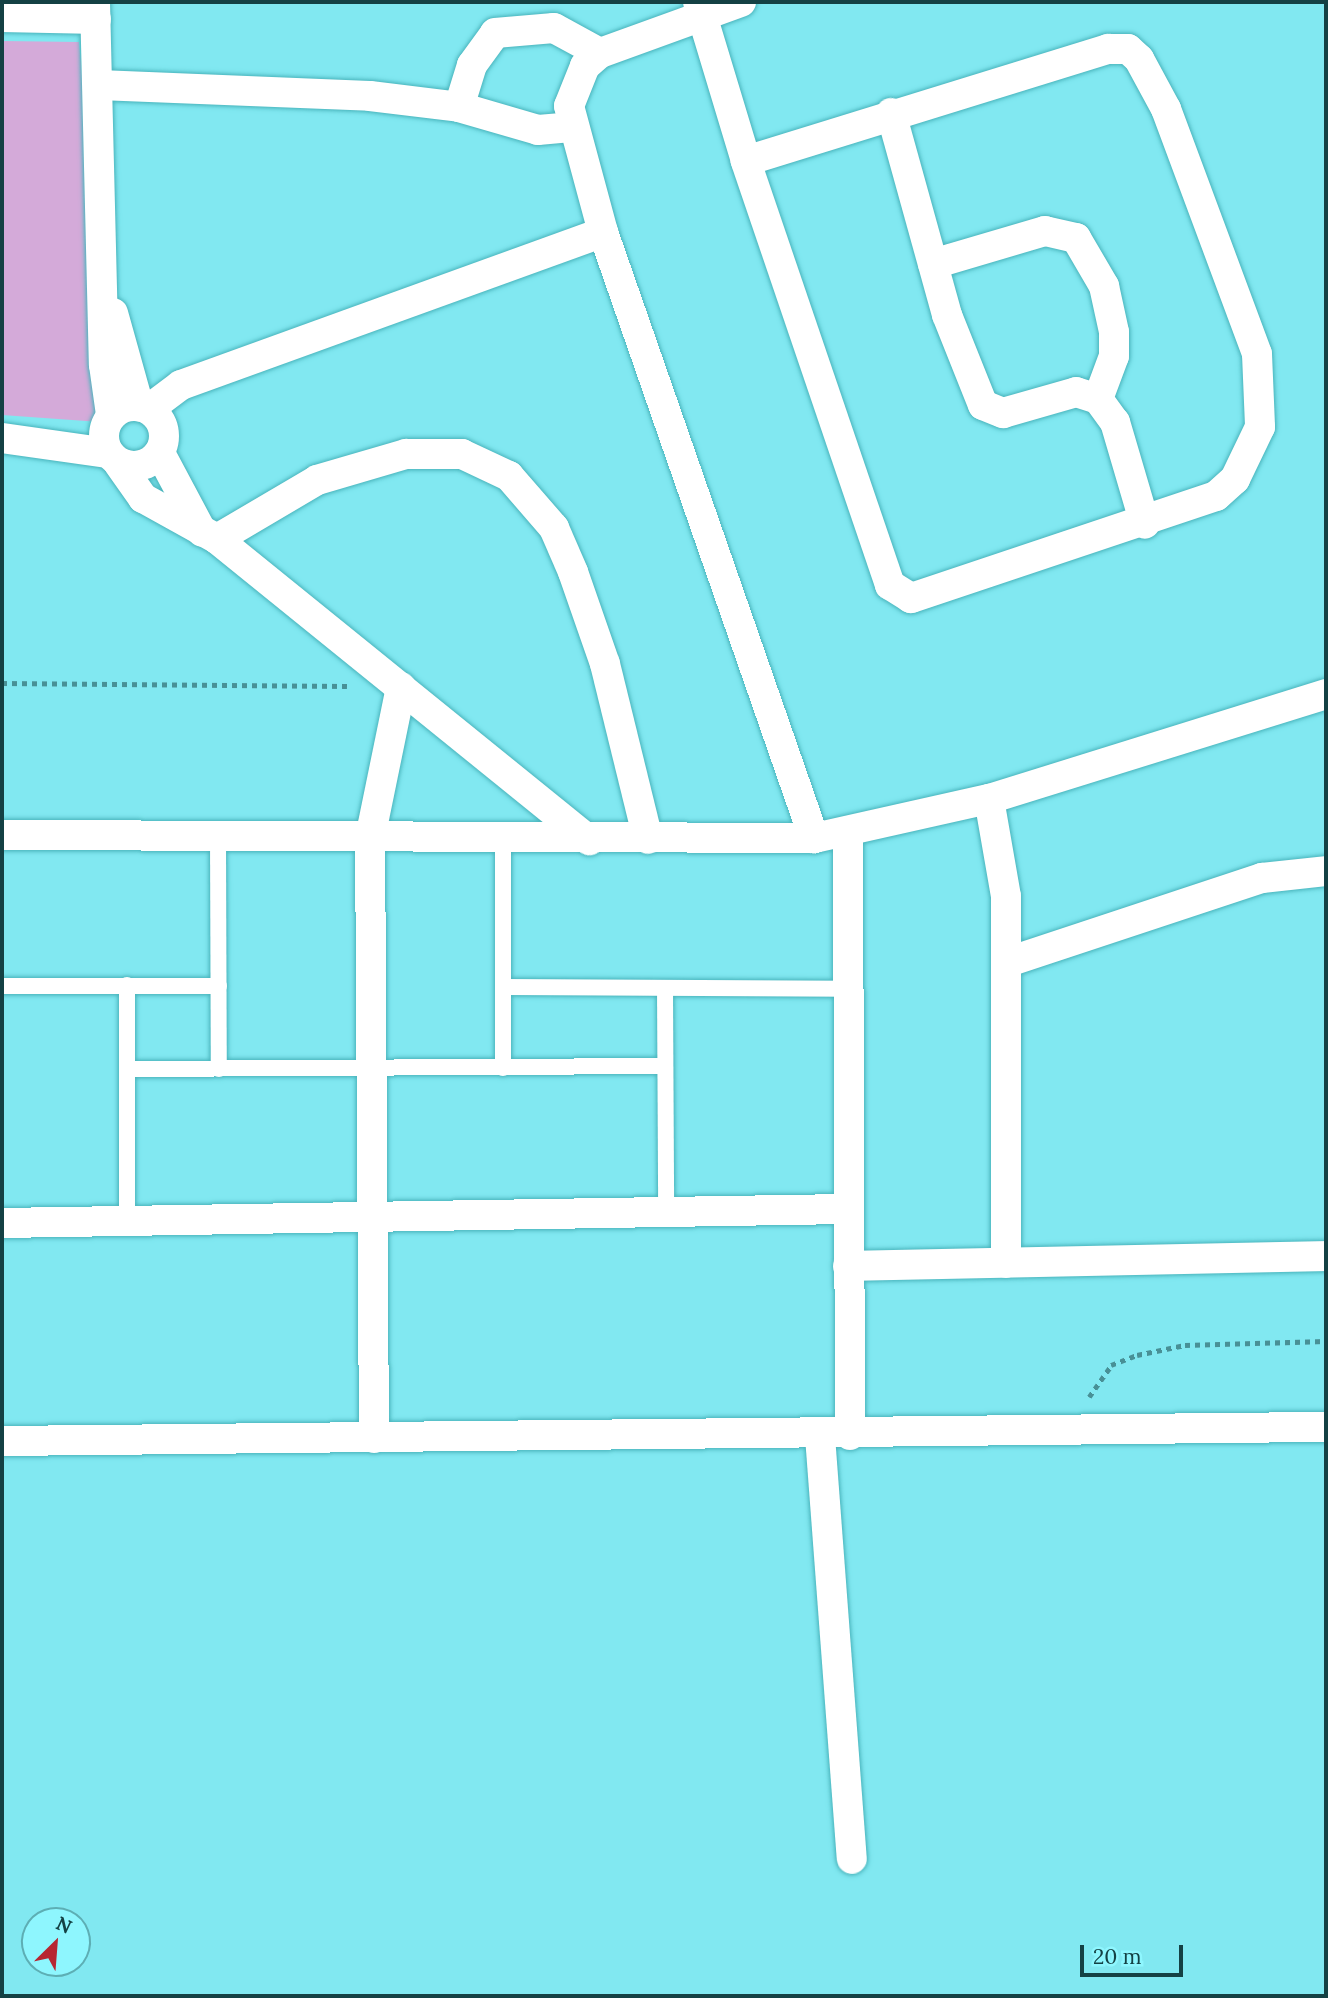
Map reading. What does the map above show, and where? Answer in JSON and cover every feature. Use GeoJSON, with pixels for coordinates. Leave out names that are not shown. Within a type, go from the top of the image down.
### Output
{"type":"FeatureCollection","features":[{"type":"Feature","properties":{"kind":"street"},"geometry":{"type":"LineString","coordinates":[[741,2],[700,8],[600,53],[575,83],[571,127],[603,232],[814,838]]}},
{"type":"Feature","properties":{"kind":"street"},"geometry":{"type":"LineString","coordinates":[[700,8],[746,161],[890,585],[923,599],[1145,524],[1216,496],[1236,479],[1260,427],[1263,395],[1256,354],[1148,70],[1128,49],[1108,48],[891,113],[746,161]]}},
{"type":"Feature","properties":{"kind":"street"},"geometry":{"type":"LineString","coordinates":[[2,17],[95,10],[106,289],[126,413],[114,459]]}},
{"type":"Feature","properties":{"kind":"street"},"geometry":{"type":"LineString","coordinates":[[459,107],[472,65],[495,33],[554,28],[600,53]]}},
{"type":"Feature","properties":{"kind":"street"},"geometry":{"type":"LineString","coordinates":[[99,85],[370,96],[459,107],[514,126],[571,127]]}},
{"type":"Feature","properties":{"kind":"street"},"geometry":{"type":"LineString","coordinates":[[891,113],[933,264],[983,405],[1003,413],[1076,392],[1098,400],[1115,422],[1145,524]]}},
{"type":"Feature","properties":{"kind":"street"},"geometry":{"type":"LineString","coordinates":[[933,264],[1045,231],[1076,238],[1104,286],[1114,332],[1114,356],[1098,400]]}},
{"type":"Feature","properties":{"kind":"street"},"geometry":{"type":"LineString","coordinates":[[15,439],[126,413],[181,385],[603,232]]}},
{"type":"Feature","properties":{"kind":"street"},"geometry":{"type":"LineString","coordinates":[[15,439],[144,465],[160,453],[165,433],[126,413]]}},
{"type":"Feature","properties":{"kind":"street"},"geometry":{"type":"LineString","coordinates":[[160,453],[209,536]]}},
{"type":"Feature","properties":{"kind":"street"},"geometry":{"type":"LineString","coordinates":[[209,536],[317,480],[406,454],[463,454],[509,475],[554,528],[573,572],[605,664],[648,839]]}},
{"type":"Feature","properties":{"kind":"street"},"geometry":{"type":"LineString","coordinates":[[114,459],[143,498],[209,536],[589,840]]}},
{"type":"Feature","properties":{"kind":"street"},"geometry":{"type":"LineString","coordinates":[[374,1438],[370,838],[401,687]]}},
{"type":"Feature","properties":{"kind":"street"},"geometry":{"type":"LineString","coordinates":[[2,835],[589,840],[814,838],[848,834],[989,799],[1326,694]]}},
{"type":"Feature","properties":{"kind":"street"},"geometry":{"type":"LineString","coordinates":[[989,799],[1002,844],[1008,962],[1006,1263]]}},
{"type":"Feature","properties":{"kind":"street"},"geometry":{"type":"LineString","coordinates":[[848,834],[847,1209],[850,1435]]}},
{"type":"Feature","properties":{"kind":"street"},"geometry":{"type":"LineString","coordinates":[[1008,962],[1262,878],[1326,871]]}},
{"type":"Feature","properties":{"kind":"street"},"geometry":{"type":"LineString","coordinates":[[2,1223],[373,1218],[666,1209],[847,1209]]}},
{"type":"Feature","properties":{"kind":"street"},"geometry":{"type":"LineString","coordinates":[[848,1266],[1326,1256]]}},
{"type":"Feature","properties":{"kind":"street"},"geometry":{"type":"LineString","coordinates":[[2,1441],[820,1436],[1326,1427]]}},
{"type":"Feature","properties":{"kind":"street"},"geometry":{"type":"LineString","coordinates":[[820,1436],[852,1859]]}},
{"type":"Feature","properties":{"kind":"lane"},"geometry":{"type":"LineString","coordinates":[[218,836],[219,1069]]}},
{"type":"Feature","properties":{"kind":"lane"},"geometry":{"type":"LineString","coordinates":[[503,839],[503,1068]]}},
{"type":"Feature","properties":{"kind":"lane"},"geometry":{"type":"LineString","coordinates":[[127,985],[127,1222]]}},
{"type":"Feature","properties":{"kind":"lane"},"geometry":{"type":"LineString","coordinates":[[2,986],[219,986]]}},
{"type":"Feature","properties":{"kind":"lane"},"geometry":{"type":"LineString","coordinates":[[503,987],[847,989]]}},
{"type":"Feature","properties":{"kind":"lane"},"geometry":{"type":"LineString","coordinates":[[665,988],[666,1209]]}},
{"type":"Feature","properties":{"kind":"lane"},"geometry":{"type":"LineString","coordinates":[[127,1069],[665,1066]]}},
{"type":"Feature","properties":{"kind":"path"},"geometry":{"type":"LineString","coordinates":[[2,683],[401,687]]}},
{"type":"Feature","properties":{"kind":"path"},"geometry":{"type":"LineString","coordinates":[[1085,1431],[1096,1380],[1137,1355],[1185,1345],[1326,1341]]}},
{"type":"Feature","properties":{"kind":"shaded area"},"geometry":{"type":"Polygon","coordinates":[[[2,41],[79,42],[114,423],[2,415],[2,41]]]}}]}
